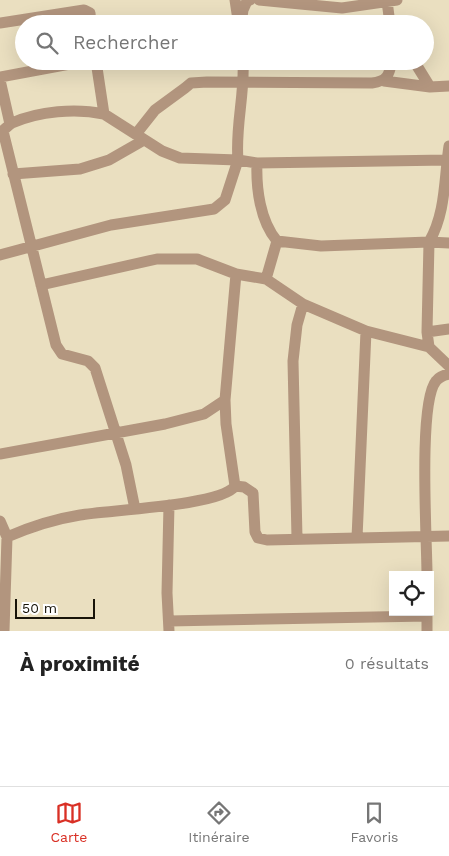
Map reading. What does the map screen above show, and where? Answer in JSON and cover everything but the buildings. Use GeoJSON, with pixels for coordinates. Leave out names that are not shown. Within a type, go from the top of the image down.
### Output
{"type":"FeatureCollection","features":[{"type":"Feature","properties":{"kind":"street"},"geometry":{"type":"LineString","coordinates":[[235,0],[238,15]]}},
{"type":"Feature","properties":{"kind":"street"},"geometry":{"type":"LineString","coordinates":[[242,15],[250,0]]}},
{"type":"Feature","properties":{"kind":"street"},"geometry":{"type":"LineString","coordinates":[[259,0],[342,8],[367,2],[392,1],[391,15]]}},
{"type":"Feature","properties":{"kind":"street"},"geometry":{"type":"LineString","coordinates":[[52,15],[84,10],[90,15]]}},
{"type":"Feature","properties":{"kind":"street"},"geometry":{"type":"LineString","coordinates":[[0,23],[15,21]]}},
{"type":"Feature","properties":{"kind":"street"},"geometry":{"type":"LineString","coordinates":[[43,70],[0,79],[4,129],[13,174],[56,345],[62,354],[88,361],[95,368],[116,433],[135,509]]}},
{"type":"Feature","properties":{"kind":"street"},"geometry":{"type":"LineString","coordinates":[[97,70],[104,114]]}},
{"type":"Feature","properties":{"kind":"street"},"geometry":{"type":"LineString","coordinates":[[0,255],[112,225],[214,209],[225,200],[238,160],[237,135],[243,70]]}},
{"type":"Feature","properties":{"kind":"street"},"geometry":{"type":"LineString","coordinates":[[384,81],[389,76],[390,70]]}},
{"type":"Feature","properties":{"kind":"street"},"geometry":{"type":"LineString","coordinates":[[420,70],[430,87]]}},
{"type":"Feature","properties":{"kind":"street"},"geometry":{"type":"LineString","coordinates":[[13,174],[80,169],[109,160],[140,137],[156,110],[191,83],[372,83],[384,81],[430,87],[449,86]]}},
{"type":"Feature","properties":{"kind":"street"},"geometry":{"type":"LineString","coordinates":[[4,129],[40,115],[80,111],[104,114],[162,151],[180,158],[238,160],[257,163],[447,160]]}},
{"type":"Feature","properties":{"kind":"street"},"geometry":{"type":"LineString","coordinates":[[429,347],[427,332],[429,242],[438,226],[442,210],[449,146]]}},
{"type":"Feature","properties":{"kind":"street"},"geometry":{"type":"LineString","coordinates":[[257,163],[256,180],[261,204],[272,236],[277,241],[321,246],[449,243]]}},
{"type":"Feature","properties":{"kind":"street"},"geometry":{"type":"LineString","coordinates":[[266,280],[277,241]]}},
{"type":"Feature","properties":{"kind":"street"},"geometry":{"type":"LineString","coordinates":[[41,285],[157,259],[197,260],[236,274],[266,280],[303,304],[366,331],[429,347],[449,366]]}},
{"type":"Feature","properties":{"kind":"street"},"geometry":{"type":"LineString","coordinates":[[236,274],[225,400],[226,424],[236,486]]}},
{"type":"Feature","properties":{"kind":"street"},"geometry":{"type":"LineString","coordinates":[[297,538],[294,472],[296,414],[292,362],[296,325],[303,304]]}},
{"type":"Feature","properties":{"kind":"street"},"geometry":{"type":"LineString","coordinates":[[427,332],[449,329]]}},
{"type":"Feature","properties":{"kind":"street"},"geometry":{"type":"LineString","coordinates":[[357,538],[366,331]]}},
{"type":"Feature","properties":{"kind":"street"},"geometry":{"type":"LineString","coordinates":[[427,571],[425,482],[429,397],[435,382],[441,376],[449,374]]}},
{"type":"Feature","properties":{"kind":"street"},"geometry":{"type":"LineString","coordinates":[[0,454],[116,433],[204,414],[225,400]]}},
{"type":"Feature","properties":{"kind":"street"},"geometry":{"type":"LineString","coordinates":[[7,537],[24,529],[78,515],[193,502],[229,491],[236,486],[244,487],[253,493],[255,532],[258,538],[267,540],[449,536]]}},
{"type":"Feature","properties":{"kind":"street"},"geometry":{"type":"LineString","coordinates":[[169,505],[169,626],[389,616]]}},
{"type":"Feature","properties":{"kind":"street"},"geometry":{"type":"LineString","coordinates":[[0,521],[7,537],[4,631]]}},
{"type":"Feature","properties":{"kind":"street"},"geometry":{"type":"LineString","coordinates":[[427,616],[427,631]]}}]}
